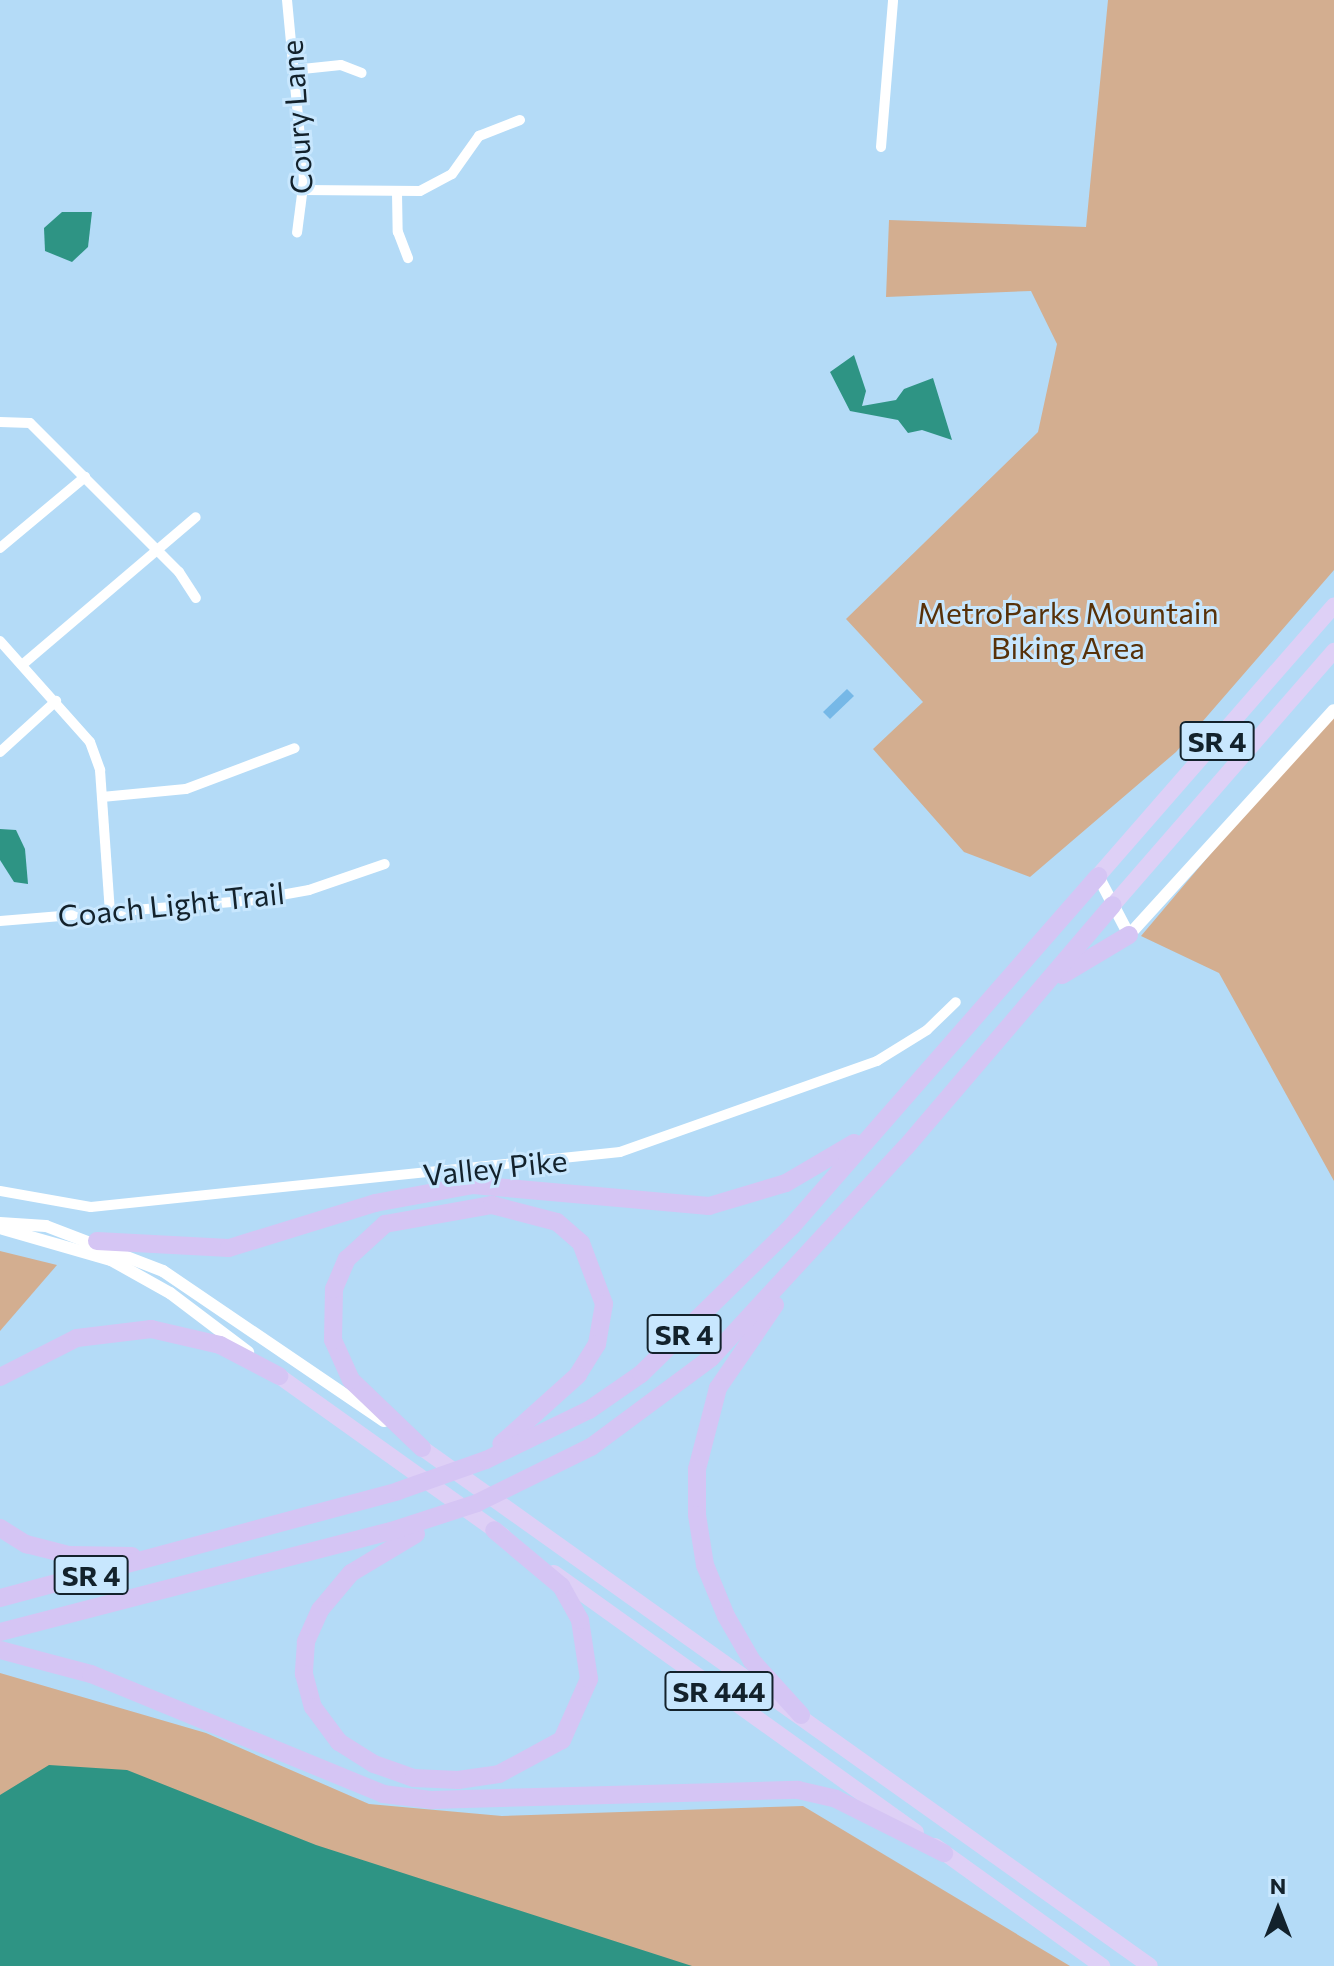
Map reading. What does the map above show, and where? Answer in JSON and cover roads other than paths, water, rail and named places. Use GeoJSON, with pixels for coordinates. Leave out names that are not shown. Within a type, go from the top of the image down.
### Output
{"type":"FeatureCollection","features":[{"type":"Feature","properties":{"kind":"highway","name":"SR 4"},"geometry":{"type":"LineString","coordinates":[[0,1598],[182,1552],[436,1478],[535,1439],[641,1374],[792,1226],[1334,605]]}},
{"type":"Feature","properties":{"kind":"highway","name":"SR 4"},"geometry":{"type":"LineString","coordinates":[[0,1632],[477,1503],[580,1453],[651,1407],[711,1358],[816,1248],[1334,651]]}},
{"type":"Feature","properties":{"kind":"highway"},"geometry":{"type":"LineString","coordinates":[[1040,989],[1129,935]]}},
{"type":"Feature","properties":{"kind":"highway"},"geometry":{"type":"LineString","coordinates":[[97,1241],[229,1248],[375,1203],[473,1185],[709,1206],[747,1198],[820,1166],[882,1121]]}},
{"type":"Feature","properties":{"kind":"highway"},"geometry":{"type":"LineString","coordinates":[[422,1448],[361,1394],[339,1357],[331,1305],[347,1259],[385,1224],[426,1213],[492,1205],[557,1222],[581,1243],[596,1272],[604,1304],[597,1344],[578,1375],[514,1437],[436,1478]]}},
{"type":"Feature","properties":{"kind":"highway"},"geometry":{"type":"LineString","coordinates":[[801,1715],[752,1661],[726,1616],[705,1565],[697,1469],[718,1388],[816,1248]]}},
{"type":"Feature","properties":{"kind":"highway"},"geometry":{"type":"LineString","coordinates":[[0,1377],[77,1338],[151,1329],[220,1345],[279,1376]]}},
{"type":"Feature","properties":{"kind":"highway","name":"SR 444"},"geometry":{"type":"LineString","coordinates":[[279,1376],[1102,1966]]}},
{"type":"Feature","properties":{"kind":"highway","name":"SR 444"},"geometry":{"type":"LineString","coordinates":[[422,1448],[1150,1966]]}},
{"type":"Feature","properties":{"kind":"highway"},"geometry":{"type":"LineString","coordinates":[[477,1503],[388,1546],[351,1573],[320,1610],[306,1642],[304,1674],[313,1707],[339,1742],[374,1764],[414,1778],[499,1774],[562,1740],[579,1712],[589,1679],[580,1620],[561,1586],[494,1530]]}},
{"type":"Feature","properties":{"kind":"highway"},"geometry":{"type":"LineString","coordinates":[[0,1528],[26,1544],[69,1555],[182,1552]]}},
{"type":"Feature","properties":{"kind":"highway"},"geometry":{"type":"LineString","coordinates":[[0,1650],[91,1674],[383,1794],[431,1800],[798,1790],[836,1799],[944,1853]]}},
{"type":"Feature","properties":{"kind":"street","name":"Coury Lane"},"geometry":{"type":"LineString","coordinates":[[287,0],[304,190],[297,233]]}},
{"type":"Feature","properties":{"kind":"street"},"geometry":{"type":"LineString","coordinates":[[881,147],[893,0]]}},
{"type":"Feature","properties":{"kind":"street"},"geometry":{"type":"LineString","coordinates":[[293,70],[341,65],[362,73]]}},
{"type":"Feature","properties":{"kind":"street"},"geometry":{"type":"LineString","coordinates":[[304,190],[397,193],[436,184],[479,136],[520,120]]}},
{"type":"Feature","properties":{"kind":"street"},"geometry":{"type":"LineString","coordinates":[[397,193],[398,232],[408,258]]}},
{"type":"Feature","properties":{"kind":"street"},"geometry":{"type":"LineString","coordinates":[[0,422],[12,418],[30,423],[159,551],[196,598]]}},
{"type":"Feature","properties":{"kind":"street"},"geometry":{"type":"LineString","coordinates":[[0,548],[85,477]]}},
{"type":"Feature","properties":{"kind":"street"},"geometry":{"type":"LineString","coordinates":[[22,665],[196,517]]}},
{"type":"Feature","properties":{"kind":"street"},"geometry":{"type":"LineString","coordinates":[[0,641],[90,742],[102,797],[110,912]]}},
{"type":"Feature","properties":{"kind":"street"},"geometry":{"type":"LineString","coordinates":[[0,752],[56,701]]}},
{"type":"Feature","properties":{"kind":"street"},"geometry":{"type":"LineString","coordinates":[[1098,876],[1129,935],[1334,710]]}},
{"type":"Feature","properties":{"kind":"street"},"geometry":{"type":"LineString","coordinates":[[102,797],[186,789],[295,748]]}},
{"type":"Feature","properties":{"kind":"street","name":"Coach Light Trail"},"geometry":{"type":"LineString","coordinates":[[0,921],[267,898],[385,864]]}},
{"type":"Feature","properties":{"kind":"street","name":"Valley Pike"},"geometry":{"type":"LineString","coordinates":[[0,1191],[91,1207],[620,1152],[877,1061],[927,1030],[956,1002]]}},
{"type":"Feature","properties":{"kind":"street"},"geometry":{"type":"LineString","coordinates":[[0,1226],[46,1226],[97,1241],[163,1271],[239,1317],[422,1448]]}},
{"type":"Feature","properties":{"kind":"street"},"geometry":{"type":"LineString","coordinates":[[0,1226],[111,1260],[170,1293],[279,1376]]}},
{"type":"Feature","properties":{"kind":"park label","name":"MetroParks Mountain Biking Area"},"geometry":{"type":"Point","coordinates":[1068,629]}}]}
